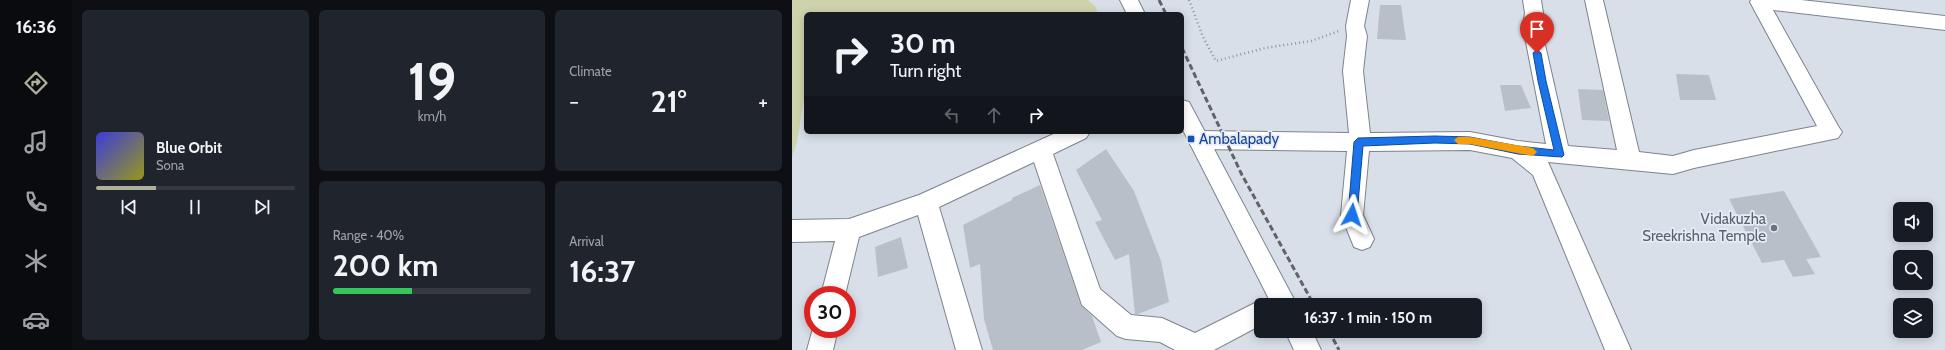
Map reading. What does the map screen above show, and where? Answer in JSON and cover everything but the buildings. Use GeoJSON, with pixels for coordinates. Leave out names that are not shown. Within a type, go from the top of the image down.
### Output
{"type":"FeatureCollection","features":[{"type":"Feature","properties":{"kind":"street"},"geometry":{"type":"LineString","coordinates":[[1129,0],[1135,12]]}},
{"type":"Feature","properties":{"kind":"street"},"geometry":{"type":"LineString","coordinates":[[1360,0],[1355,26],[1357,36],[1354,71],[1360,130],[1352,215],[1362,239]]}},
{"type":"Feature","properties":{"kind":"street"},"geometry":{"type":"LineString","coordinates":[[1532,0],[1534,13],[1532,27],[1542,81],[1559,155]]}},
{"type":"Feature","properties":{"kind":"street"},"geometry":{"type":"LineString","coordinates":[[1594,0],[1630,160]]}},
{"type":"Feature","properties":{"kind":"street"},"geometry":{"type":"LineString","coordinates":[[1199,140],[1358,142],[1435,140],[1470,141],[1518,150],[1559,155],[1630,160],[1673,165],[1694,159],[1831,132],[1759,2],[1945,23]]}},
{"type":"Feature","properties":{"kind":"street"},"geometry":{"type":"LineString","coordinates":[[1184,112],[1278,298]]}},
{"type":"Feature","properties":{"kind":"street"},"geometry":{"type":"LineString","coordinates":[[792,231],[849,230],[926,202],[1075,134]]}},
{"type":"Feature","properties":{"kind":"street"},"geometry":{"type":"LineString","coordinates":[[1041,149],[1091,297],[1126,327],[1162,330],[1191,348],[1254,316]]}},
{"type":"Feature","properties":{"kind":"street"},"geometry":{"type":"LineString","coordinates":[[1518,150],[1540,169],[1618,350]]}},
{"type":"Feature","properties":{"kind":"street"},"geometry":{"type":"LineString","coordinates":[[926,202],[969,350]]}},
{"type":"Feature","properties":{"kind":"street"},"geometry":{"type":"LineString","coordinates":[[835,286],[849,230]]}},
{"type":"Feature","properties":{"kind":"street"},"geometry":{"type":"LineString","coordinates":[[820,350],[823,338]]}},
{"type":"Feature","properties":{"kind":"street"},"geometry":{"type":"LineString","coordinates":[[1302,338],[1308,350]]}},
{"type":"Feature","properties":{"kind":"path"},"geometry":{"type":"LineString","coordinates":[[1189,0],[1203,37],[1216,61],[1265,48],[1311,41],[1355,26]]}},
{"type":"Feature","properties":{"kind":"green space"},"geometry":{"type":"Polygon","coordinates":[[[792,0],[1088,0],[1095,6],[1097,12],[804,12],[804,99],[797,142],[792,157],[792,0]]]}},
{"type":"Feature","properties":{"kind":"railway"},"geometry":{"type":"LineString","coordinates":[[1159,0],[1165,12]]}},
{"type":"Feature","properties":{"kind":"railway"},"geometry":{"type":"LineString","coordinates":[[1184,52],[1242,175],[1310,298]]}},
{"type":"Feature","properties":{"kind":"railway"},"geometry":{"type":"LineString","coordinates":[[1333,338],[1339,350]]}},
{"type":"Feature","properties":{"kind":"slow traffic"},"geometry":{"type":"LineString","coordinates":[[1458,140],[1533,152]]}},
{"type":"Feature","properties":{"kind":"place","name":"Ambalapady"},"geometry":{"type":"Point","coordinates":[1191,139]}},
{"type":"Feature","properties":{"kind":"place","name":"Vidakuzha Sreekrishna Temple"},"geometry":{"type":"Point","coordinates":[1774,228]}},
{"type":"Feature","properties":{"kind":"route"},"geometry":{"type":"LineString","coordinates":[[1352,215],[1358,142],[1435,140],[1470,141],[1518,150],[1559,155],[1537,53]]}}]}
